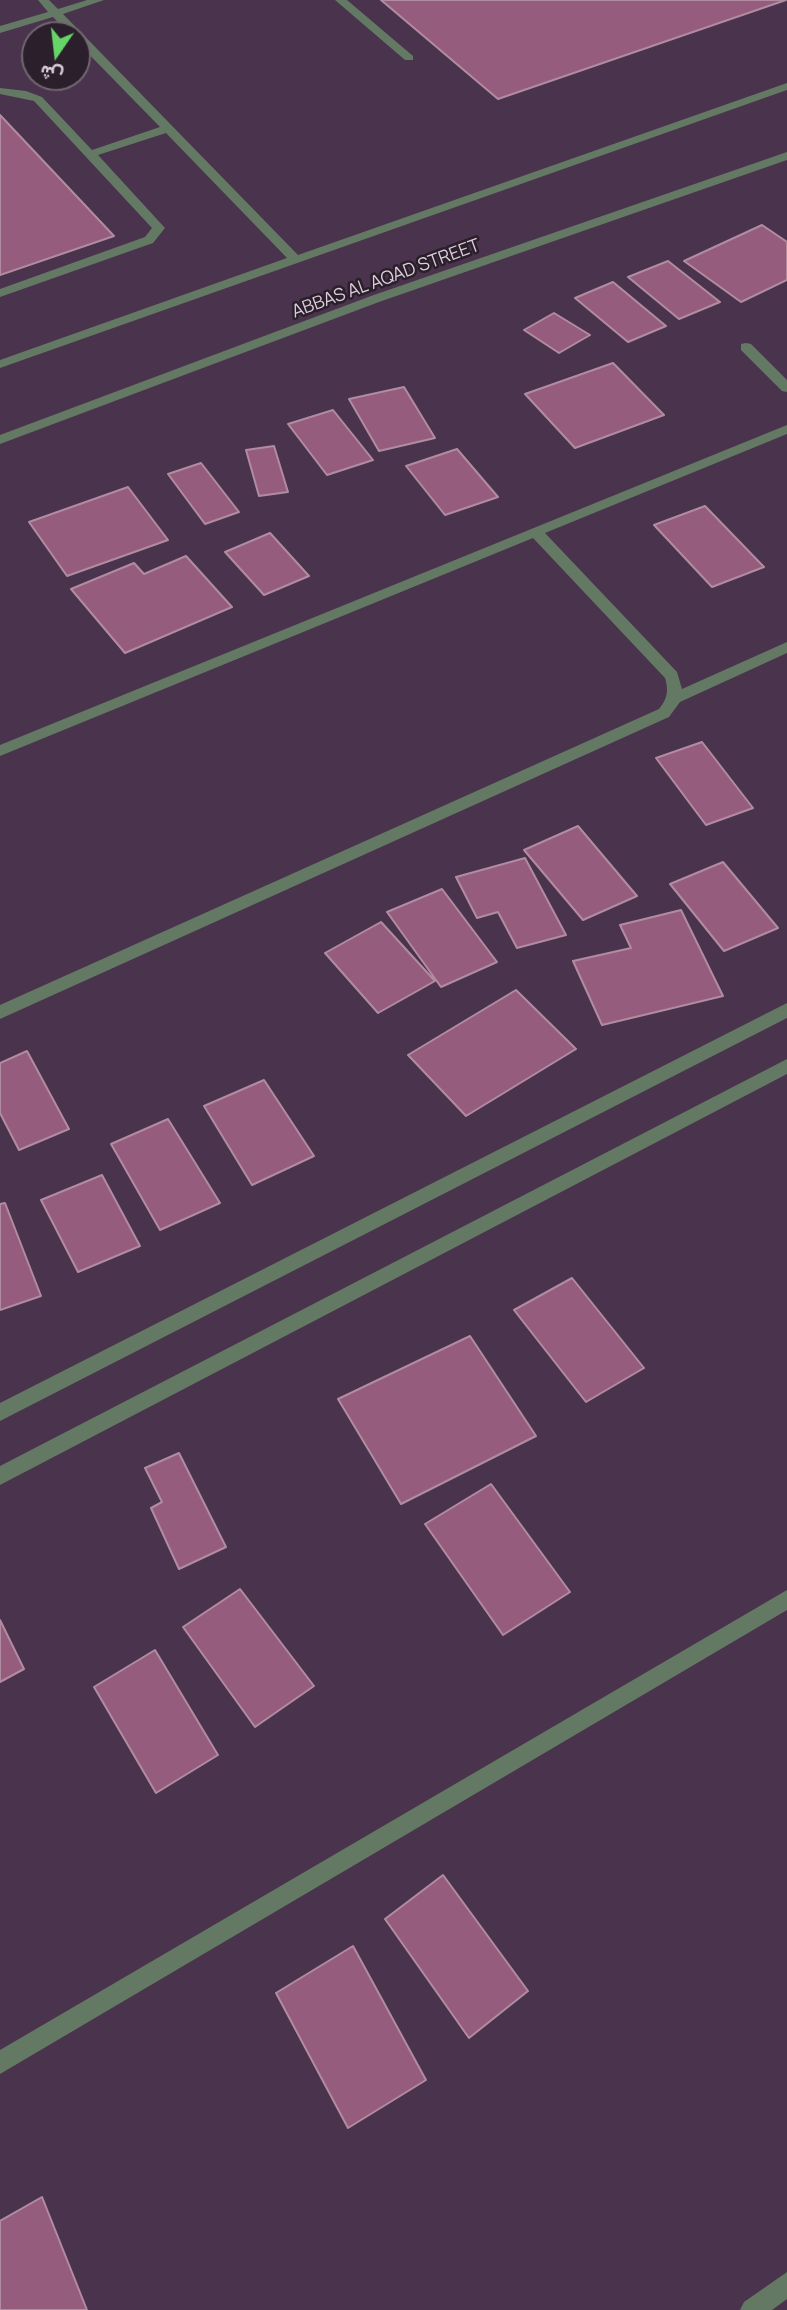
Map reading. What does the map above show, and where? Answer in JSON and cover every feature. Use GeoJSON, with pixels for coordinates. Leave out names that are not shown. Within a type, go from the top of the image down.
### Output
{"type":"FeatureCollection","features":[{"type":"Feature","properties":{"kind":"street"},"geometry":{"type":"LineString","coordinates":[[43,0],[63,21]]}},
{"type":"Feature","properties":{"kind":"street"},"geometry":{"type":"LineString","coordinates":[[0,30],[99,0]]}},
{"type":"Feature","properties":{"kind":"street"},"geometry":{"type":"LineString","coordinates":[[340,0],[409,58]]}},
{"type":"Feature","properties":{"kind":"street"},"geometry":{"type":"LineString","coordinates":[[91,50],[296,260]]}},
{"type":"Feature","properties":{"kind":"street"},"geometry":{"type":"LineString","coordinates":[[0,364],[787,86]]}},
{"type":"Feature","properties":{"kind":"street"},"geometry":{"type":"LineString","coordinates":[[0,91],[26,94],[38,99],[157,225],[158,232],[149,240],[0,293]]}},
{"type":"Feature","properties":{"kind":"street"},"geometry":{"type":"LineString","coordinates":[[90,154],[167,129]]}},
{"type":"Feature","properties":{"kind":"street","name":"ABBAS AL AQAD STREET"},"geometry":{"type":"LineString","coordinates":[[0,440],[375,299],[787,156]]}},
{"type":"Feature","properties":{"kind":"street"},"geometry":{"type":"LineString","coordinates":[[746,347],[787,388]]}},
{"type":"Feature","properties":{"kind":"street"},"geometry":{"type":"LineString","coordinates":[[0,751],[537,534],[787,429]]}},
{"type":"Feature","properties":{"kind":"street"},"geometry":{"type":"LineString","coordinates":[[537,534],[665,666],[676,687],[675,698]]}},
{"type":"Feature","properties":{"kind":"street"},"geometry":{"type":"LineString","coordinates":[[0,1012],[654,719],[664,713],[675,698],[787,647]]}},
{"type":"Feature","properties":{"kind":"street"},"geometry":{"type":"LineString","coordinates":[[0,1412],[787,1010]]}},
{"type":"Feature","properties":{"kind":"street"},"geometry":{"type":"LineString","coordinates":[[0,1476],[787,1066]]}},
{"type":"Feature","properties":{"kind":"street"},"geometry":{"type":"LineString","coordinates":[[0,2063],[787,1599]]}},
{"type":"Feature","properties":{"kind":"street"},"geometry":{"type":"LineString","coordinates":[[752,2310],[787,2284]]}},
{"type":"Feature","properties":{"kind":"building"},"geometry":{"type":"Polygon","coordinates":[[[381,0],[786,0],[498,99],[381,0]]]}},
{"type":"Feature","properties":{"kind":"building"},"geometry":{"type":"Polygon","coordinates":[[[0,115],[114,236],[0,275],[0,115]]]}},
{"type":"Feature","properties":{"kind":"building"},"geometry":{"type":"Polygon","coordinates":[[[762,225],[787,242],[787,280],[741,302],[684,261],[762,225]]]}},
{"type":"Feature","properties":{"kind":"building"},"geometry":{"type":"Polygon","coordinates":[[[668,261],[720,302],[679,319],[628,277],[668,261]]]}},
{"type":"Feature","properties":{"kind":"building"},"geometry":{"type":"Polygon","coordinates":[[[613,282],[666,326],[628,342],[575,298],[613,282]]]}},
{"type":"Feature","properties":{"kind":"building"},"geometry":{"type":"Polygon","coordinates":[[[554,313],[590,335],[559,353],[524,330],[554,313]]]}},
{"type":"Feature","properties":{"kind":"building"},"geometry":{"type":"Polygon","coordinates":[[[613,363],[664,415],[575,448],[525,394],[613,363]]]}},
{"type":"Feature","properties":{"kind":"building"},"geometry":{"type":"Polygon","coordinates":[[[404,387],[435,438],[379,451],[349,399],[404,387]]]}},
{"type":"Feature","properties":{"kind":"building"},"geometry":{"type":"Polygon","coordinates":[[[333,410],[373,460],[327,475],[288,424],[333,410]]]}},
{"type":"Feature","properties":{"kind":"building"},"geometry":{"type":"Polygon","coordinates":[[[274,446],[288,492],[259,496],[246,450],[274,446]]]}},
{"type":"Feature","properties":{"kind":"building"},"geometry":{"type":"Polygon","coordinates":[[[457,449],[498,497],[445,515],[406,466],[457,449]]]}},
{"type":"Feature","properties":{"kind":"building"},"geometry":{"type":"Polygon","coordinates":[[[201,463],[239,512],[205,524],[168,474],[201,463]]]}},
{"type":"Feature","properties":{"kind":"building"},"geometry":{"type":"Polygon","coordinates":[[[128,487],[168,540],[67,576],[29,522],[128,487]]]}},
{"type":"Feature","properties":{"kind":"building"},"geometry":{"type":"Polygon","coordinates":[[[705,506],[764,567],[712,587],[654,525],[705,506]]]}},
{"type":"Feature","properties":{"kind":"building"},"geometry":{"type":"Polygon","coordinates":[[[270,533],[309,576],[264,595],[225,552],[270,533]]]}},
{"type":"Feature","properties":{"kind":"building"},"geometry":{"type":"Polygon","coordinates":[[[186,556],[232,607],[125,653],[71,589],[134,563],[144,574],[186,556]]]}},
{"type":"Feature","properties":{"kind":"building"},"geometry":{"type":"Polygon","coordinates":[[[702,742],[753,808],[706,825],[656,758],[702,742]]]}},
{"type":"Feature","properties":{"kind":"building"},"geometry":{"type":"Polygon","coordinates":[[[578,826],[637,896],[583,920],[524,850],[578,826]]]}},
{"type":"Feature","properties":{"kind":"building"},"geometry":{"type":"Polygon","coordinates":[[[525,858],[566,935],[517,948],[498,912],[477,918],[456,877],[525,858]]]}},
{"type":"Feature","properties":{"kind":"building"},"geometry":{"type":"Polygon","coordinates":[[[723,862],[778,928],[724,951],[670,884],[723,862]]]}},
{"type":"Feature","properties":{"kind":"building"},"geometry":{"type":"Polygon","coordinates":[[[442,889],[497,962],[441,987],[387,912],[442,889]]]}},
{"type":"Feature","properties":{"kind":"building"},"geometry":{"type":"Polygon","coordinates":[[[681,910],[723,996],[602,1025],[573,961],[631,948],[620,925],[681,910]]]}},
{"type":"Feature","properties":{"kind":"building"},"geometry":{"type":"Polygon","coordinates":[[[381,922],[435,981],[378,1013],[325,953],[381,922]]]}},
{"type":"Feature","properties":{"kind":"building"},"geometry":{"type":"Polygon","coordinates":[[[516,990],[576,1049],[466,1116],[408,1055],[516,990]]]}},
{"type":"Feature","properties":{"kind":"building"},"geometry":{"type":"Polygon","coordinates":[[[27,1051],[69,1129],[19,1150],[0,1113],[0,1063],[27,1051]]]}},
{"type":"Feature","properties":{"kind":"building"},"geometry":{"type":"Polygon","coordinates":[[[264,1080],[314,1156],[252,1185],[204,1106],[264,1080]]]}},
{"type":"Feature","properties":{"kind":"building"},"geometry":{"type":"Polygon","coordinates":[[[168,1119],[220,1203],[160,1230],[111,1144],[168,1119]]]}},
{"type":"Feature","properties":{"kind":"building"},"geometry":{"type":"Polygon","coordinates":[[[102,1175],[140,1246],[78,1272],[41,1200],[102,1175]]]}},
{"type":"Feature","properties":{"kind":"building"},"geometry":{"type":"Polygon","coordinates":[[[5,1203],[41,1296],[0,1310],[0,1204],[5,1203]]]}},
{"type":"Feature","properties":{"kind":"building"},"geometry":{"type":"Polygon","coordinates":[[[572,1278],[644,1368],[586,1402],[514,1310],[572,1278]]]}},
{"type":"Feature","properties":{"kind":"building"},"geometry":{"type":"Polygon","coordinates":[[[470,1336],[536,1436],[401,1504],[338,1399],[470,1336]]]}},
{"type":"Feature","properties":{"kind":"building"},"geometry":{"type":"Polygon","coordinates":[[[179,1453],[226,1547],[179,1569],[151,1508],[162,1502],[145,1468],[179,1453]]]}},
{"type":"Feature","properties":{"kind":"building"},"geometry":{"type":"Polygon","coordinates":[[[491,1484],[570,1592],[503,1635],[425,1524],[491,1484]]]}},
{"type":"Feature","properties":{"kind":"building"},"geometry":{"type":"Polygon","coordinates":[[[240,1589],[314,1686],[255,1727],[183,1627],[240,1589]]]}},
{"type":"Feature","properties":{"kind":"building"},"geometry":{"type":"Polygon","coordinates":[[[0,1620],[24,1669],[0,1682],[0,1620]]]}},
{"type":"Feature","properties":{"kind":"building"},"geometry":{"type":"Polygon","coordinates":[[[155,1650],[218,1755],[156,1793],[94,1687],[155,1650]]]}},
{"type":"Feature","properties":{"kind":"building"},"geometry":{"type":"Polygon","coordinates":[[[443,1875],[528,1991],[469,2038],[385,1919],[443,1875]]]}},
{"type":"Feature","properties":{"kind":"building"},"geometry":{"type":"Polygon","coordinates":[[[353,1946],[426,2080],[348,2128],[276,1993],[353,1946]]]}},
{"type":"Feature","properties":{"kind":"building"},"geometry":{"type":"Polygon","coordinates":[[[42,2197],[87,2310],[0,2310],[0,2221],[42,2197]]]}}]}
